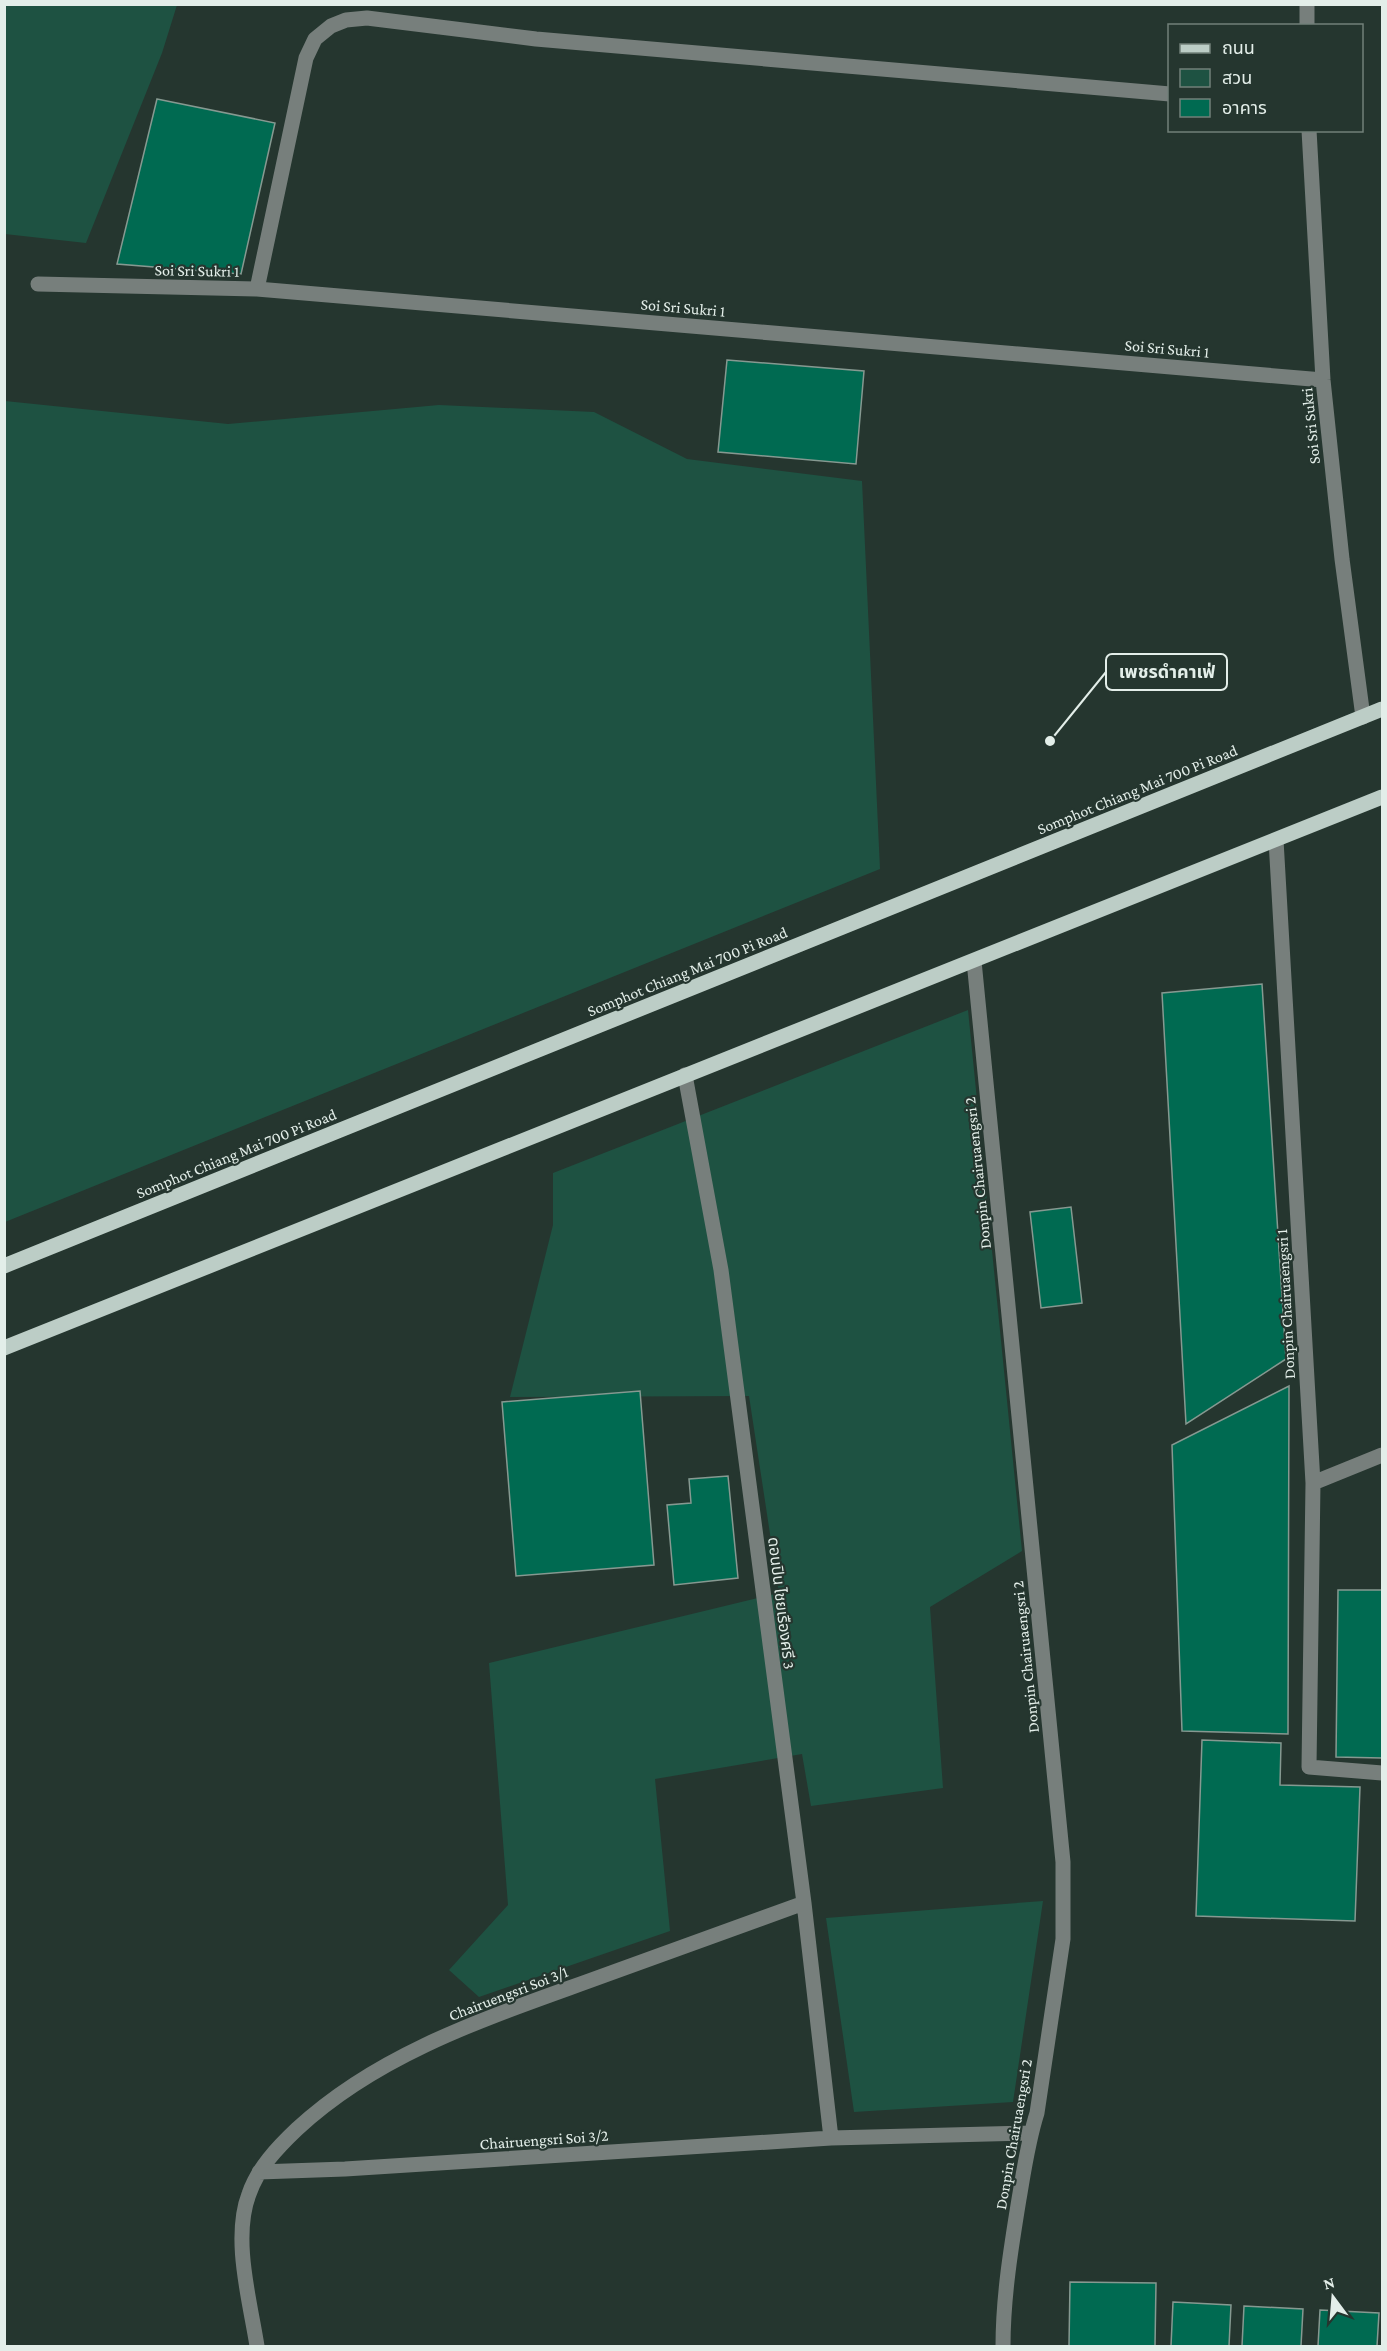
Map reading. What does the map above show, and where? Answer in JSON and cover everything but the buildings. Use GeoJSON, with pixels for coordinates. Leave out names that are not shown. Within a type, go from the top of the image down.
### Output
{"type":"FeatureCollection","features":[{"type":"Feature","properties":{"kind":"main road","name":"Somphot Chiang Mai 700 Pi Road"},"geometry":{"type":"LineString","coordinates":[[4,1266],[1383,709]]}},
{"type":"Feature","properties":{"kind":"main road"},"geometry":{"type":"LineString","coordinates":[[4,1348],[1383,797]]}},
{"type":"Feature","properties":{"kind":"street"},"geometry":{"type":"LineString","coordinates":[[1307,4],[1307,24]]}},
{"type":"Feature","properties":{"kind":"street"},"geometry":{"type":"LineString","coordinates":[[257,289],[306,58],[315,39],[331,26],[346,20],[367,18],[536,39],[1168,94]]}},
{"type":"Feature","properties":{"kind":"street","name":"Soi Sri Sukri"},"geometry":{"type":"LineString","coordinates":[[1309,132],[1323,380],[1362,717]]}},
{"type":"Feature","properties":{"kind":"street","name":"Soi Sri Sukri 1"},"geometry":{"type":"LineString","coordinates":[[38,284],[257,289],[1323,380]]}},
{"type":"Feature","properties":{"kind":"street","name":"Donpin Chairuaengsri 1"},"geometry":{"type":"LineString","coordinates":[[1276,840],[1313,1483],[1309,1767],[1383,1773]]}},
{"type":"Feature","properties":{"kind":"street","name":"Donpin Chairuaengsri 2"},"geometry":{"type":"LineString","coordinates":[[974,961],[1063,1862],[1063,1939],[1037,2113],[1030,2133],[1003,2313],[1003,2346]]}},
{"type":"Feature","properties":{"kind":"street","name":"ดอนปิน ไชยเรืองศรี 3"},"geometry":{"type":"LineString","coordinates":[[686,1075],[721,1270],[804,1903],[831,2138]]}},
{"type":"Feature","properties":{"kind":"street"},"geometry":{"type":"LineString","coordinates":[[1313,1483],[1383,1455]]}},
{"type":"Feature","properties":{"kind":"street","name":"Chairuengsri Soi 3/1"},"geometry":{"type":"LineString","coordinates":[[257,2346],[244,2263],[243,2228],[248,2196],[259,2172],[279,2146],[313,2115],[394,2060],[503,2013],[804,1903]]}},
{"type":"Feature","properties":{"kind":"street","name":"Chairuengsri Soi 3/2"},"geometry":{"type":"LineString","coordinates":[[259,2172],[345,2169],[831,2138],[1030,2133]]}},
{"type":"Feature","properties":{"kind":"green space"},"geometry":{"type":"Polygon","coordinates":[[[5,4],[177,5],[162,53],[86,243],[5,234],[5,4]]]}},
{"type":"Feature","properties":{"kind":"green space"},"geometry":{"type":"Polygon","coordinates":[[[5,401],[228,424],[439,405],[594,412],[687,459],[862,481],[880,869],[5,1222],[5,401]]]}},
{"type":"Feature","properties":{"kind":"green space"},"geometry":{"type":"Polygon","coordinates":[[[968,1010],[1022,1551],[930,1607],[943,1788],[811,1806],[802,1754],[655,1779],[670,1931],[479,1997],[449,1970],[508,1905],[489,1663],[779,1593],[749,1396],[510,1397],[553,1225],[553,1173],[968,1010]]]}},
{"type":"Feature","properties":{"kind":"green space"},"geometry":{"type":"Polygon","coordinates":[[[1043,1901],[1013,2102],[854,2112],[826,1918],[1043,1901]]]}},
{"type":"Feature","properties":{"kind":"place","name":"เพชรดำคาเฟ่"},"geometry":{"type":"Point","coordinates":[1050,741]}}]}
